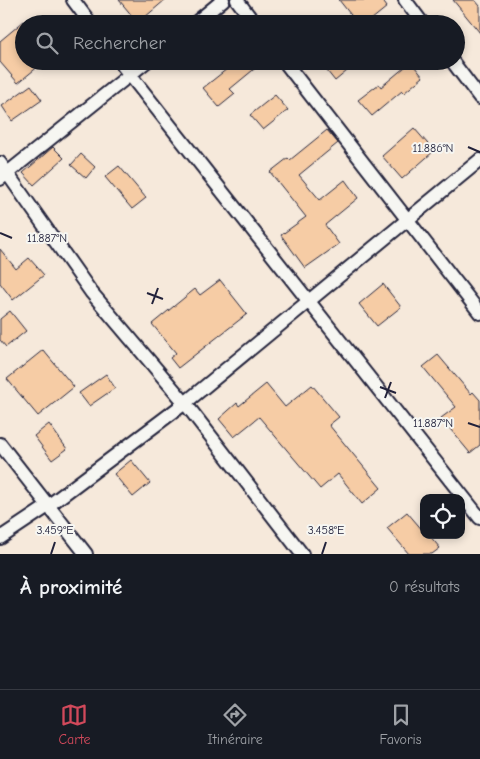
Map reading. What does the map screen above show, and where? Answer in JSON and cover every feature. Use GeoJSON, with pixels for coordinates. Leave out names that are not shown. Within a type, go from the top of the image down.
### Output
{"type":"FeatureCollection","features":[{"type":"Feature","properties":{"kind":"street"},"geometry":{"type":"LineString","coordinates":[[73,0],[84,15]]}},
{"type":"Feature","properties":{"kind":"street"},"geometry":{"type":"LineString","coordinates":[[205,15],[224,0]]}},
{"type":"Feature","properties":{"kind":"street"},"geometry":{"type":"LineString","coordinates":[[237,0],[248,15]]}},
{"type":"Feature","properties":{"kind":"street"},"geometry":{"type":"LineString","coordinates":[[405,0],[416,15]]}},
{"type":"Feature","properties":{"kind":"street"},"geometry":{"type":"LineString","coordinates":[[126,70],[480,518]]}},
{"type":"Feature","properties":{"kind":"street"},"geometry":{"type":"LineString","coordinates":[[136,70],[3,172],[91,292],[185,403],[302,554]]}},
{"type":"Feature","properties":{"kind":"street"},"geometry":{"type":"LineString","coordinates":[[291,70],[480,313]]}},
{"type":"Feature","properties":{"kind":"street"},"geometry":{"type":"LineString","coordinates":[[459,70],[480,98]]}},
{"type":"Feature","properties":{"kind":"street"},"geometry":{"type":"LineString","coordinates":[[0,538],[48,506],[185,403],[480,160]]}},
{"type":"Feature","properties":{"kind":"street"},"geometry":{"type":"LineString","coordinates":[[0,444],[86,554]]}},
{"type":"Feature","properties":{"kind":"building"},"geometry":{"type":"Polygon","coordinates":[[[119,0],[165,0],[147,15],[131,15],[119,0]]]}},
{"type":"Feature","properties":{"kind":"building"},"geometry":{"type":"Polygon","coordinates":[[[339,0],[382,0],[387,7],[377,15],[351,15],[339,0]]]}},
{"type":"Feature","properties":{"kind":"building"},"geometry":{"type":"Polygon","coordinates":[[[453,0],[475,0],[480,6],[480,33],[453,0]]]}},
{"type":"Feature","properties":{"kind":"building"},"geometry":{"type":"Polygon","coordinates":[[[15,28],[15,70],[34,70],[18,83],[0,62],[0,41],[15,28]]]}},
{"type":"Feature","properties":{"kind":"building"},"geometry":{"type":"Polygon","coordinates":[[[226,70],[253,70],[230,89],[235,94],[219,107],[203,88],[226,70]]]}},
{"type":"Feature","properties":{"kind":"building"},"geometry":{"type":"Polygon","coordinates":[[[326,70],[348,70],[335,81],[326,70]]]}},
{"type":"Feature","properties":{"kind":"building"},"geometry":{"type":"Polygon","coordinates":[[[401,70],[417,70],[423,77],[404,93],[402,91],[372,116],[358,100],[379,84],[381,87],[401,70]]]}},
{"type":"Feature","properties":{"kind":"building"},"geometry":{"type":"Polygon","coordinates":[[[31,85],[42,100],[12,121],[2,106],[31,85]]]}},
{"type":"Feature","properties":{"kind":"building"},"geometry":{"type":"Polygon","coordinates":[[[275,95],[288,110],[263,130],[250,115],[275,95]]]}},
{"type":"Feature","properties":{"kind":"building"},"geometry":{"type":"Polygon","coordinates":[[[414,128],[434,151],[402,179],[382,156],[414,128]]]}},
{"type":"Feature","properties":{"kind":"building"},"geometry":{"type":"Polygon","coordinates":[[[327,130],[338,143],[299,175],[320,200],[345,180],[358,198],[325,225],[339,244],[305,268],[281,235],[306,217],[270,172],[288,158],[290,160],[327,130]]]}},
{"type":"Feature","properties":{"kind":"building"},"geometry":{"type":"Polygon","coordinates":[[[53,147],[64,158],[34,185],[23,173],[53,147]]]}},
{"type":"Feature","properties":{"kind":"building"},"geometry":{"type":"Polygon","coordinates":[[[81,154],[95,167],[86,178],[71,165],[81,154]]]}},
{"type":"Feature","properties":{"kind":"building"},"geometry":{"type":"Polygon","coordinates":[[[119,166],[146,198],[132,209],[105,177],[119,166]]]}},
{"type":"Feature","properties":{"kind":"building"},"geometry":{"type":"Polygon","coordinates":[[[0,249],[16,269],[29,258],[44,275],[13,300],[0,283],[0,249]]]}},
{"type":"Feature","properties":{"kind":"building"},"geometry":{"type":"Polygon","coordinates":[[[220,280],[247,314],[178,368],[170,358],[176,353],[152,324],[195,289],[200,295],[220,280]]]}},
{"type":"Feature","properties":{"kind":"building"},"geometry":{"type":"Polygon","coordinates":[[[383,284],[401,307],[377,326],[359,304],[383,284]]]}},
{"type":"Feature","properties":{"kind":"building"},"geometry":{"type":"Polygon","coordinates":[[[10,311],[26,331],[6,347],[0,340],[0,319],[10,311]]]}},
{"type":"Feature","properties":{"kind":"building"},"geometry":{"type":"Polygon","coordinates":[[[43,350],[74,387],[38,416],[7,379],[43,350]]]}},
{"type":"Feature","properties":{"kind":"building"},"geometry":{"type":"Polygon","coordinates":[[[438,355],[471,394],[473,392],[480,400],[480,445],[470,453],[441,418],[456,407],[423,367],[438,355]]]}},
{"type":"Feature","properties":{"kind":"building"},"geometry":{"type":"Polygon","coordinates":[[[106,374],[115,388],[89,406],[79,393],[106,374]]]}},
{"type":"Feature","properties":{"kind":"building"},"geometry":{"type":"Polygon","coordinates":[[[266,384],[285,407],[312,385],[339,417],[329,425],[381,488],[362,504],[338,474],[320,489],[259,417],[234,437],[219,419],[237,403],[239,406],[266,384]]]}},
{"type":"Feature","properties":{"kind":"building"},"geometry":{"type":"Polygon","coordinates":[[[49,424],[67,449],[52,460],[34,436],[49,424]]]}},
{"type":"Feature","properties":{"kind":"building"},"geometry":{"type":"Polygon","coordinates":[[[131,460],[150,483],[133,497],[114,474],[131,460]]]}},
{"type":"Feature","properties":{"kind":"building"},"geometry":{"type":"Polygon","coordinates":[[[407,512],[420,527],[420,539],[432,539],[440,548],[432,554],[409,554],[387,528],[407,512]]]}}]}
